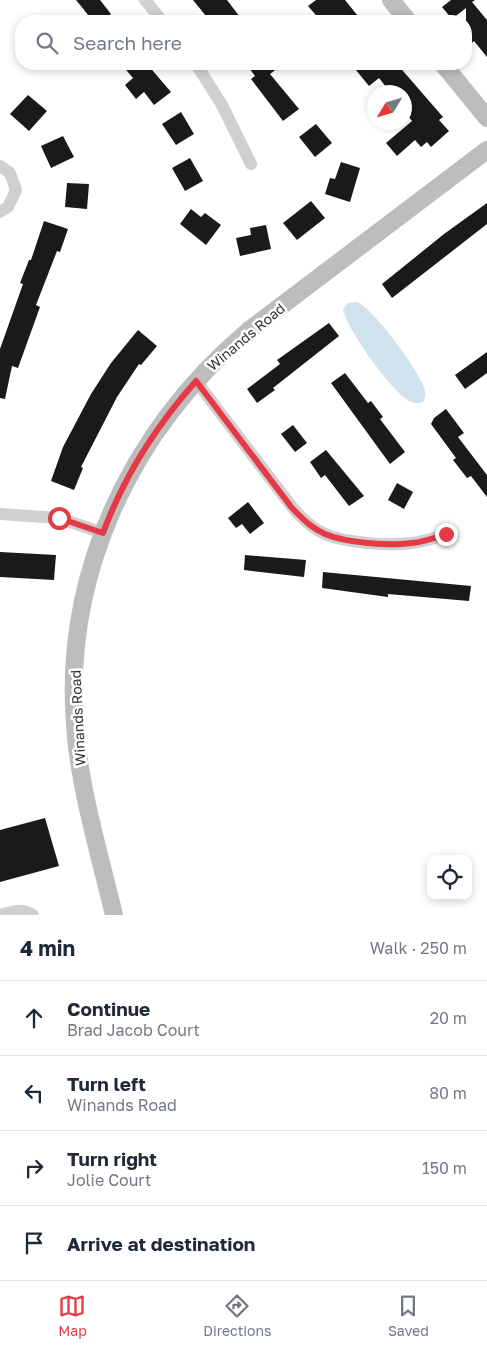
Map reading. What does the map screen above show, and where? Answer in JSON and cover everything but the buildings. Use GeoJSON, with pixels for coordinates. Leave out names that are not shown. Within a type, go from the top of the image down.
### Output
{"type":"FeatureCollection","features":[{"type":"Feature","properties":{"kind":"street"},"geometry":{"type":"LineString","coordinates":[[145,0],[157,15]]}},
{"type":"Feature","properties":{"kind":"street"},"geometry":{"type":"LineString","coordinates":[[391,0],[403,15]]}},
{"type":"Feature","properties":{"kind":"street"},"geometry":{"type":"LineString","coordinates":[[200,70],[222,105],[251,164]]}},
{"type":"Feature","properties":{"kind":"street"},"geometry":{"type":"LineString","coordinates":[[447,70],[487,118]]}},
{"type":"Feature","properties":{"kind":"street","name":"Winands Road"},"geometry":{"type":"LineString","coordinates":[[114,915],[80,766],[74,699],[79,627],[86,588],[111,511],[147,444],[171,409],[196,381],[248,331],[487,150]]}},
{"type":"Feature","properties":{"kind":"street"},"geometry":{"type":"LineString","coordinates":[[0,166],[10,173],[16,190],[8,207],[0,212]]}},
{"type":"Feature","properties":{"kind":"street"},"geometry":{"type":"LineString","coordinates":[[196,381],[292,508],[307,523],[323,533],[338,538],[393,544],[426,541],[446,534]]}},
{"type":"Feature","properties":{"kind":"street"},"geometry":{"type":"LineString","coordinates":[[0,514],[59,518],[103,533]]}},
{"type":"Feature","properties":{"kind":"street"},"geometry":{"type":"LineString","coordinates":[[0,914],[25,911],[33,915]]}},
{"type":"Feature","properties":{"kind":"water"},"geometry":{"type":"Polygon","coordinates":[[[357,302],[365,307],[384,327],[413,368],[425,389],[423,402],[411,402],[398,392],[379,370],[360,343],[343,309],[348,303],[357,302]]]}},
{"type":"Feature","properties":{"kind":"route"},"geometry":{"type":"LineString","coordinates":[[59,518],[76,522],[103,533],[111,511],[147,444],[171,409],[196,381],[292,508],[307,523],[323,533],[338,538],[393,544],[411,544],[446,534]]}}]}
